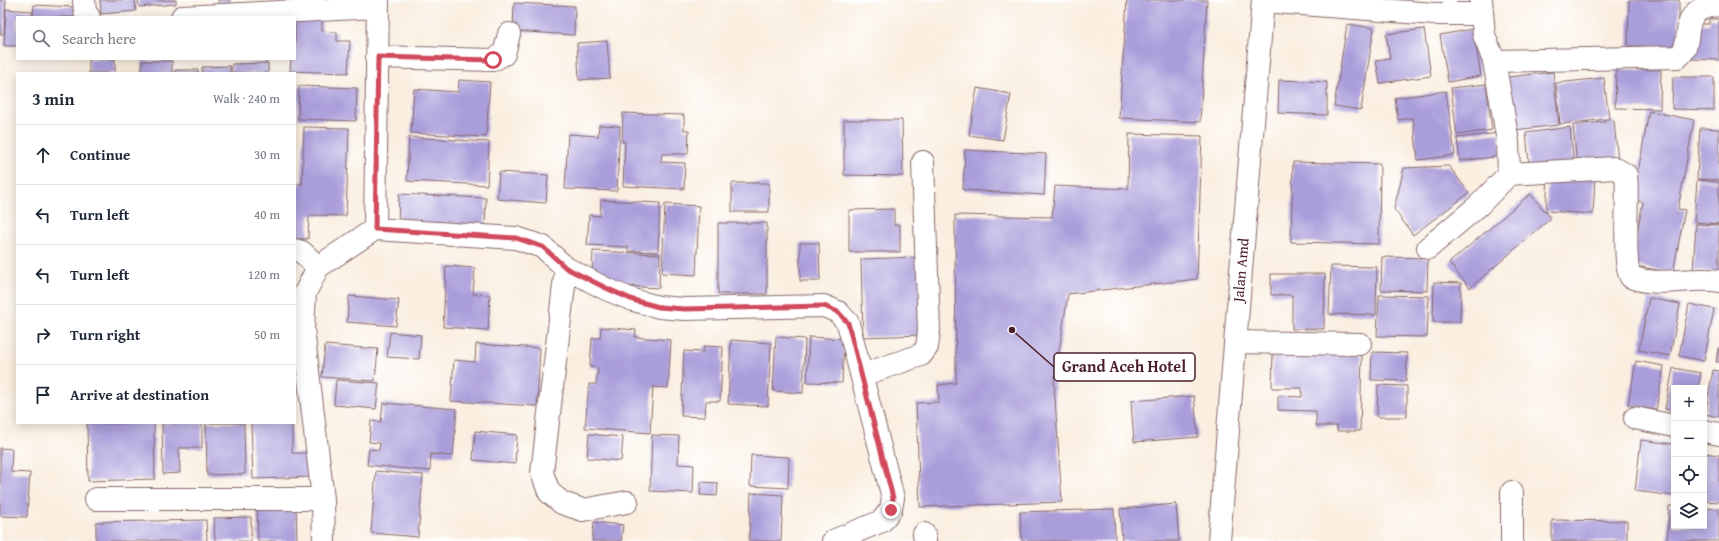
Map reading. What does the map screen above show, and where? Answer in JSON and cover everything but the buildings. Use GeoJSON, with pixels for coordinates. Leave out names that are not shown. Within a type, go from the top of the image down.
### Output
{"type":"FeatureCollection","features":[{"type":"Feature","properties":{"kind":"street"},"geometry":{"type":"LineString","coordinates":[[84,0],[85,12],[88,16]]}},
{"type":"Feature","properties":{"kind":"street"},"geometry":{"type":"LineString","coordinates":[[1263,1],[1434,14],[1481,7],[1484,35],[1494,61],[1508,142],[1510,174]]}},
{"type":"Feature","properties":{"kind":"street","name":"Jalan Amd"},"geometry":{"type":"LineString","coordinates":[[1219,541],[1263,1]]}},
{"type":"Feature","properties":{"kind":"street"},"geometry":{"type":"LineString","coordinates":[[196,16],[378,3],[375,229]]}},
{"type":"Feature","properties":{"kind":"street"},"geometry":{"type":"LineString","coordinates":[[1494,61],[1678,57],[1684,49],[1689,24],[1695,13],[1705,6],[1719,5]]}},
{"type":"Feature","properties":{"kind":"street"},"geometry":{"type":"LineString","coordinates":[[378,57],[493,60],[504,54],[509,34]]}},
{"type":"Feature","properties":{"kind":"street"},"geometry":{"type":"LineString","coordinates":[[862,375],[921,355],[927,347],[929,331],[923,162]]}},
{"type":"Feature","properties":{"kind":"street"},"geometry":{"type":"LineString","coordinates":[[1428,248],[1479,205],[1510,174],[1615,168],[1626,175],[1628,188],[1627,264],[1631,277],[1662,282],[1706,279],[1719,281]]}},
{"type":"Feature","properties":{"kind":"street"},"geometry":{"type":"LineString","coordinates":[[324,541],[323,499],[303,329],[304,293],[318,267],[375,229],[516,238],[543,247],[566,268],[633,300],[659,307],[684,309],[824,306],[838,312],[848,323],[893,498],[891,510],[882,521],[833,541]]}},
{"type":"Feature","properties":{"kind":"street"},"geometry":{"type":"LineString","coordinates":[[296,250],[302,252],[318,267]]}},
{"type":"Feature","properties":{"kind":"street"},"geometry":{"type":"LineString","coordinates":[[566,268],[542,473],[549,492],[562,503],[576,508],[583,510],[627,502]]}},
{"type":"Feature","properties":{"kind":"street"},"geometry":{"type":"LineString","coordinates":[[1235,342],[1360,344]]}},
{"type":"Feature","properties":{"kind":"street"},"geometry":{"type":"LineString","coordinates":[[1635,418],[1671,425]]}},
{"type":"Feature","properties":{"kind":"street"},"geometry":{"type":"LineString","coordinates":[[1707,432],[1719,434]]}},
{"type":"Feature","properties":{"kind":"street"},"geometry":{"type":"LineString","coordinates":[[1512,492],[1512,541]]}},
{"type":"Feature","properties":{"kind":"street"},"geometry":{"type":"LineString","coordinates":[[96,499],[323,499]]}},
{"type":"Feature","properties":{"kind":"place","name":"Grand Aceh Hotel"},"geometry":{"type":"Point","coordinates":[1012,330]}},
{"type":"Feature","properties":{"kind":"route"},"geometry":{"type":"LineString","coordinates":[[493,60],[378,57],[375,229],[516,238],[532,242],[543,247],[566,268],[633,300],[659,307],[684,309],[824,306],[838,312],[848,323],[893,498],[891,510]]}}]}
